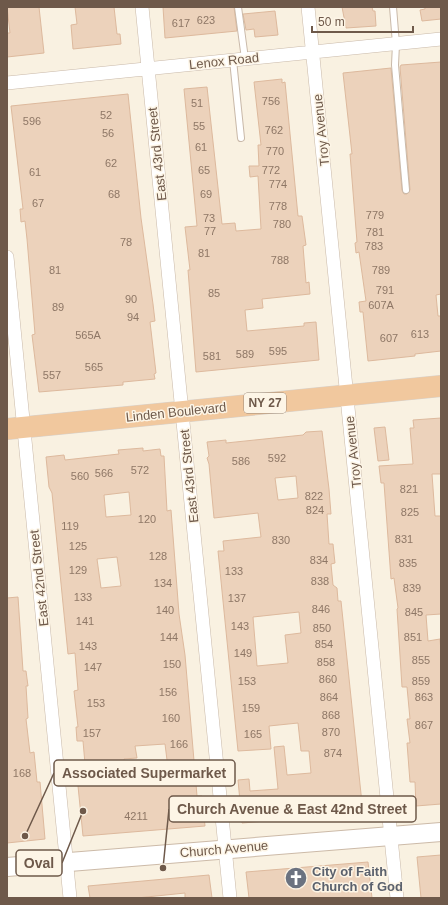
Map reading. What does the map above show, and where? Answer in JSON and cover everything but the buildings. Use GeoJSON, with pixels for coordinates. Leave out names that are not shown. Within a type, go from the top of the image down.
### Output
{"type":"FeatureCollection","features":[{"type":"Feature","properties":{"kind":"highway","name":"Linden Boulevard"},"geometry":{"type":"LineString","coordinates":[[15,428],[441,386]]}},
{"type":"Feature","properties":{"kind":"main road","name":"Church Avenue"},"geometry":{"type":"LineString","coordinates":[[7,867],[441,832]]}},
{"type":"Feature","properties":{"kind":"street","name":"East 43rd Street"},"geometry":{"type":"LineString","coordinates":[[142,7],[230,898]]}},
{"type":"Feature","properties":{"kind":"street","name":"Troy Avenue"},"geometry":{"type":"LineString","coordinates":[[308,7],[396,898]]}},
{"type":"Feature","properties":{"kind":"street","name":"Lenox Road"},"geometry":{"type":"LineString","coordinates":[[7,83],[441,39]]}},
{"type":"Feature","properties":{"kind":"street","name":"East 42nd Street"},"geometry":{"type":"LineString","coordinates":[[7,257],[15,428],[67,862],[70,898]]}},
{"type":"Feature","properties":{"kind":"lane"},"geometry":{"type":"LineString","coordinates":[[238,7],[241,138]]}},
{"type":"Feature","properties":{"kind":"lane"},"geometry":{"type":"LineString","coordinates":[[393,7],[396,44],[395,65],[406,190]]}},
{"type":"Feature","properties":{"kind":"place","name":"Oval"},"geometry":{"type":"Point","coordinates":[83,811]}},
{"type":"Feature","properties":{"kind":"place","name":"Associated Supermarket"},"geometry":{"type":"Point","coordinates":[25,836]}},
{"type":"Feature","properties":{"kind":"place","name":"Church Avenue & East 42nd Street"},"geometry":{"type":"Point","coordinates":[163,868]}},
{"type":"Feature","properties":{"kind":"place","name":"City of Faith Church of God"},"geometry":{"type":"Point","coordinates":[296,878]}}]}
